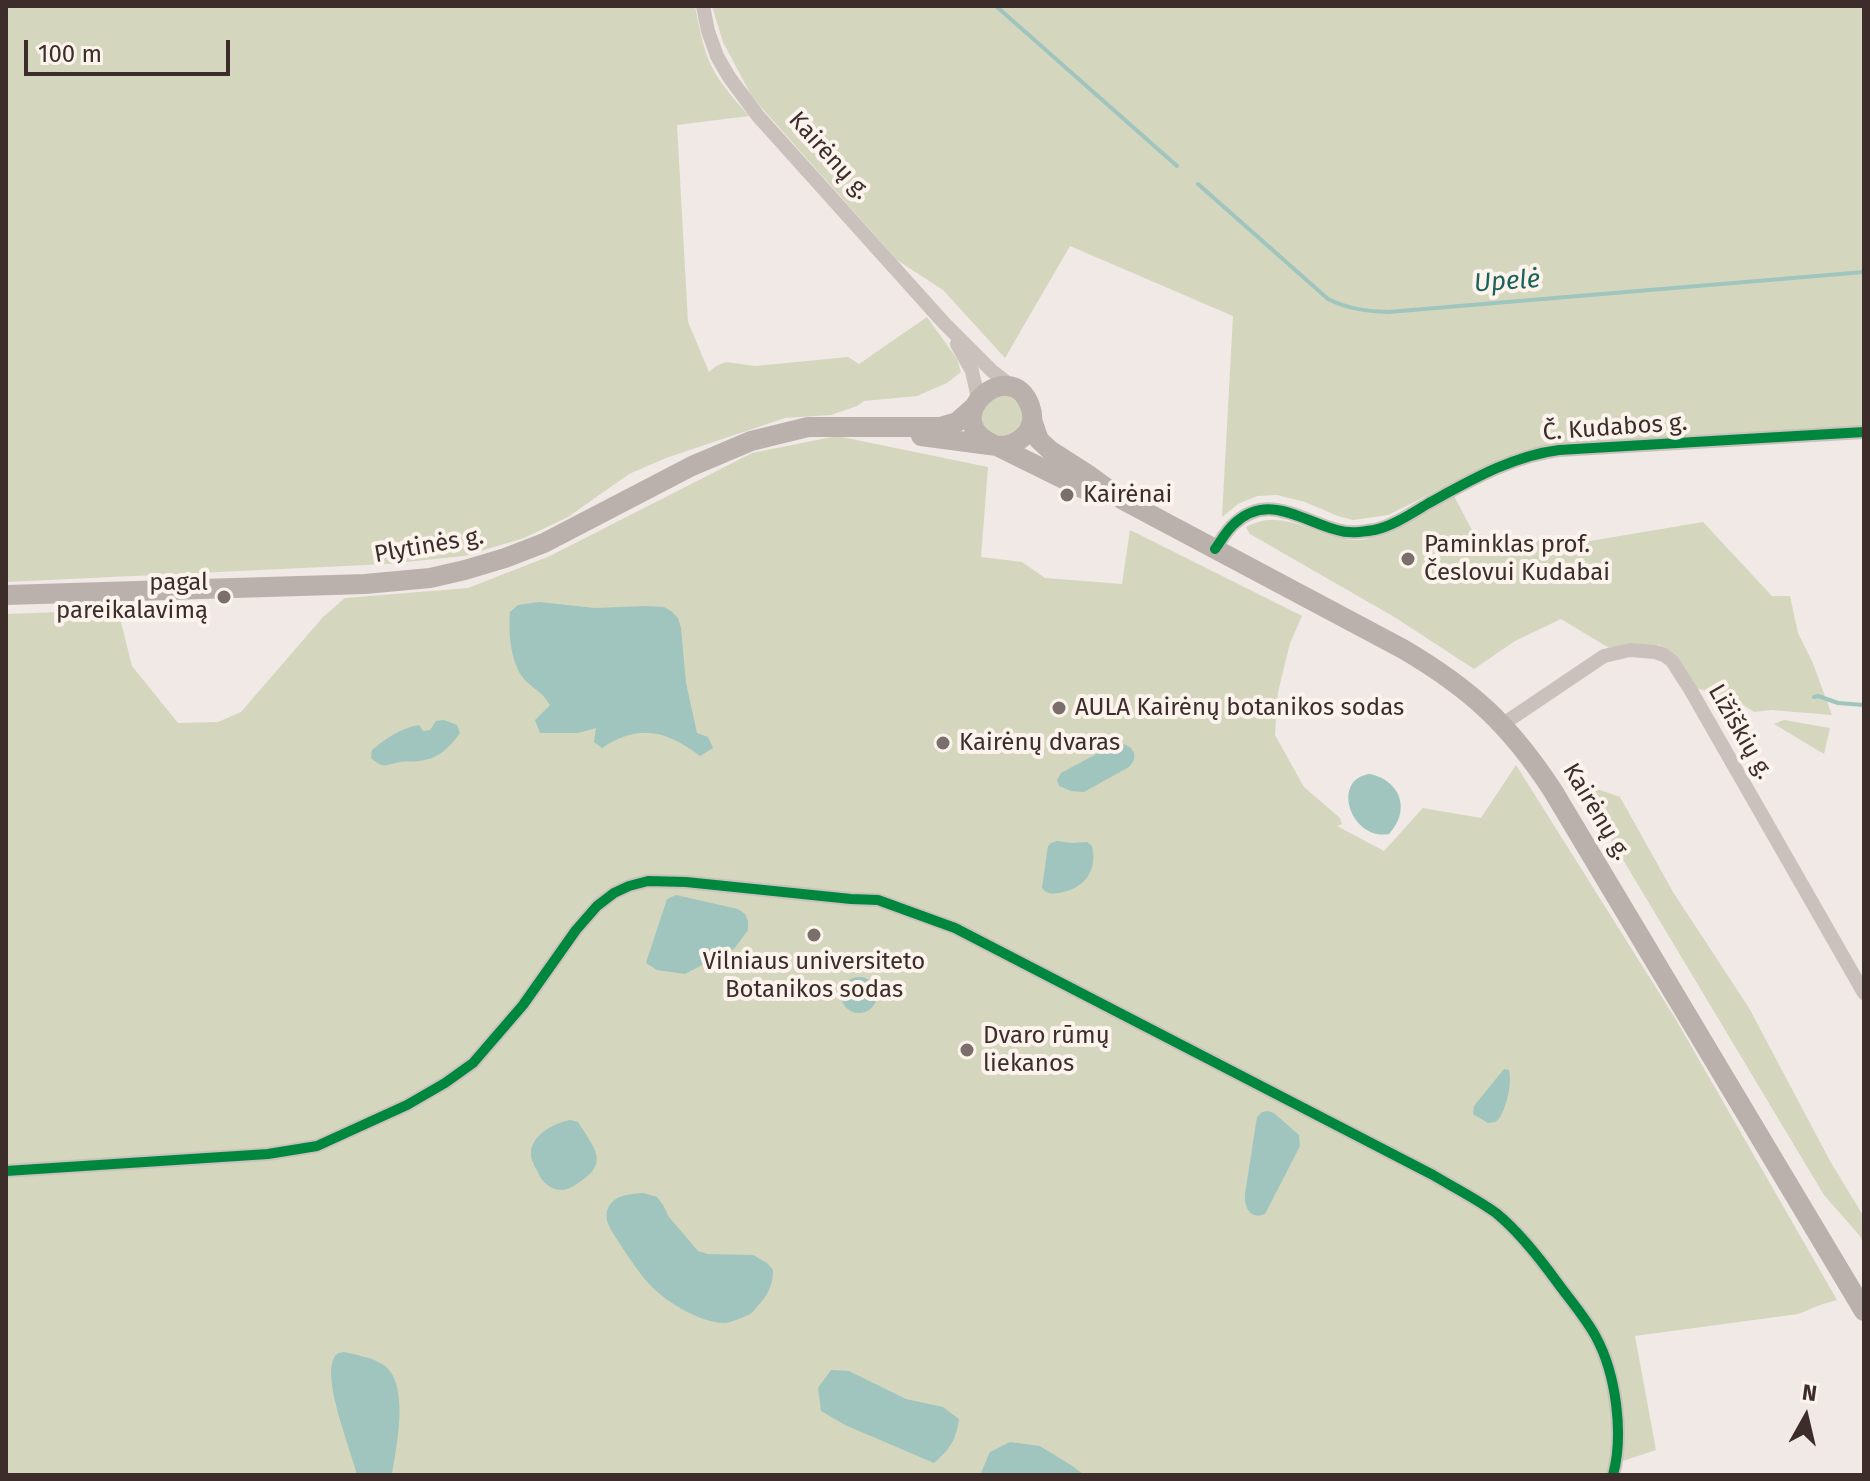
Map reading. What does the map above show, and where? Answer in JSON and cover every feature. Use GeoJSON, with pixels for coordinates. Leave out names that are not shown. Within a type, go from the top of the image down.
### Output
{"type":"FeatureCollection","features":[{"type":"Feature","properties":{"kind":"main road"},"geometry":{"type":"LineString","coordinates":[[994,387],[1014,388],[1028,401],[1032,410],[1030,429],[1016,443],[997,446],[980,436],[975,427],[972,417],[976,403],[985,391],[994,387]]}},
{"type":"Feature","properties":{"kind":"main road","name":"Plytinės g."},"geometry":{"type":"LineString","coordinates":[[6,595],[365,584],[430,578],[505,558],[544,543],[692,466],[751,441],[808,427],[940,427],[957,422],[976,403]]}},
{"type":"Feature","properties":{"kind":"main road","name":"Kairėnų g."},"geometry":{"type":"LineString","coordinates":[[1032,420],[1039,440],[1051,451],[1123,500],[1440,671],[1503,724],[1532,757],[1553,791],[1864,1311]]}},
{"type":"Feature","properties":{"kind":"main road","name":"Plytinės g."},"geometry":{"type":"LineString","coordinates":[[881,428],[997,446]]}},
{"type":"Feature","properties":{"kind":"main road","name":"Kairėnų g."},"geometry":{"type":"LineString","coordinates":[[997,446],[1084,489],[1123,500]]}},
{"type":"Feature","properties":{"kind":"street","name":"Kairėnų g."},"geometry":{"type":"LineString","coordinates":[[703,6],[717,56],[758,116],[944,323],[992,371],[1014,388]]}},
{"type":"Feature","properties":{"kind":"street","name":"Kairėnų g."},"geometry":{"type":"LineString","coordinates":[[944,323],[972,371],[976,403]]}},
{"type":"Feature","properties":{"kind":"street","name":"Č. Kudabos g."},"geometry":{"type":"LineString","coordinates":[[1215,549],[1242,517],[1269,509],[1285,510],[1337,530],[1361,532],[1386,527],[1491,471],[1536,453],[1864,432]]}},
{"type":"Feature","properties":{"kind":"street","name":"Ližiškių g."},"geometry":{"type":"LineString","coordinates":[[1503,724],[1604,656],[1630,650],[1664,655],[1672,661],[1690,689],[1864,993]]}},
{"type":"Feature","properties":{"kind":"street"},"geometry":{"type":"LineString","coordinates":[[6,1171],[268,1154],[317,1146],[407,1105],[473,1063],[523,1005],[576,930],[597,906],[629,886],[648,881],[686,882],[878,900],[955,928],[1433,1175],[1496,1214],[1540,1259],[1596,1335],[1608,1363],[1618,1428],[1613,1475]]}},
{"type":"Feature","properties":{"kind":"green space"},"geometry":{"type":"Polygon","coordinates":[[[6,6],[695,6],[710,63],[749,116],[677,125],[688,322],[709,372],[726,362],[755,366],[848,357],[859,364],[927,317],[957,359],[961,372],[947,383],[917,396],[864,401],[831,415],[785,418],[666,458],[629,474],[568,517],[524,538],[464,556],[387,564],[6,582],[6,6]]]}},
{"type":"Feature","properties":{"kind":"green space"},"geometry":{"type":"Polygon","coordinates":[[[712,6],[1864,6],[1864,426],[1501,459],[1388,515],[1353,520],[1277,495],[1257,496],[1238,504],[1222,517],[1233,316],[1070,246],[1005,358],[943,290],[897,260],[752,97],[723,42],[712,6]]]}},
{"type":"Feature","properties":{"kind":"green space"},"geometry":{"type":"Polygon","coordinates":[[[1005,394],[1020,403],[1023,421],[1017,431],[1000,437],[990,432],[981,416],[984,404],[1005,394]]]}},
{"type":"Feature","properties":{"kind":"green space","name":"Vilniaus universiteto Botanikos sodas"},"geometry":{"type":"Polygon","coordinates":[[[837,436],[988,467],[981,557],[1022,562],[1045,578],[1122,584],[1130,530],[1302,616],[1290,643],[1278,692],[1275,735],[1304,787],[1340,818],[1342,824],[1337,826],[1384,851],[1423,808],[1481,818],[1516,765],[1675,1018],[1837,1300],[1798,1314],[1635,1336],[1656,1450],[1611,1465],[1607,1475],[6,1475],[6,614],[118,610],[132,666],[178,723],[218,722],[241,712],[323,617],[345,598],[468,588],[550,556],[752,453],[837,436]]]}},
{"type":"Feature","properties":{"kind":"green space"},"geometry":{"type":"Polygon","coordinates":[[[1454,496],[1474,534],[1572,544],[1703,522],[1772,596],[1790,596],[1798,633],[1832,715],[1771,710],[1754,712],[1734,699],[1696,688],[1673,655],[1659,645],[1609,648],[1561,619],[1515,641],[1474,669],[1396,618],[1250,534],[1246,527],[1268,520],[1286,521],[1359,540],[1394,529],[1454,496]]]}},
{"type":"Feature","properties":{"kind":"green space"},"geometry":{"type":"Polygon","coordinates":[[[1784,720],[1830,728],[1824,754],[1774,724],[1784,720]]]}},
{"type":"Feature","properties":{"kind":"green space"},"geometry":{"type":"Polygon","coordinates":[[[1600,790],[1620,797],[1673,892],[1749,1008],[1830,1161],[1864,1217],[1864,1245],[1860,1236],[1824,1195],[1583,793],[1600,790]]]}},
{"type":"Feature","properties":{"kind":"water"},"geometry":{"type":"Polygon","coordinates":[[[539,602],[595,608],[664,607],[671,611],[678,618],[681,628],[686,683],[697,733],[708,737],[713,748],[700,756],[664,736],[641,733],[615,740],[602,748],[594,742],[596,728],[578,733],[540,733],[535,720],[550,705],[517,668],[510,630],[510,612],[518,605],[539,602]]]}},
{"type":"Feature","properties":{"kind":"water"},"geometry":{"type":"Polygon","coordinates":[[[444,720],[457,725],[460,733],[437,755],[426,760],[385,765],[371,758],[372,750],[400,731],[419,725],[423,731],[430,730],[436,721],[444,720]]]}},
{"type":"Feature","properties":{"kind":"water"},"geometry":{"type":"Polygon","coordinates":[[[1117,743],[1127,745],[1133,751],[1133,763],[1129,767],[1084,792],[1059,786],[1057,780],[1061,773],[1117,743]]]}},
{"type":"Feature","properties":{"kind":"water"},"geometry":{"type":"Polygon","coordinates":[[[1370,774],[1389,783],[1399,798],[1400,815],[1389,834],[1376,834],[1364,828],[1350,808],[1348,797],[1351,786],[1358,778],[1370,774]]]}},
{"type":"Feature","properties":{"kind":"water"},"geometry":{"type":"Polygon","coordinates":[[[1057,841],[1087,842],[1092,846],[1093,863],[1082,883],[1068,891],[1051,893],[1042,888],[1048,846],[1057,841]]]}},
{"type":"Feature","properties":{"kind":"water"},"geometry":{"type":"Polygon","coordinates":[[[676,895],[738,909],[745,914],[748,930],[734,949],[716,954],[685,974],[657,970],[646,963],[667,899],[676,895]]]}},
{"type":"Feature","properties":{"kind":"water"},"geometry":{"type":"Polygon","coordinates":[[[859,977],[872,982],[877,995],[872,1008],[859,1013],[846,1008],[841,995],[846,982],[859,977]]]}},
{"type":"Feature","properties":{"kind":"water"},"geometry":{"type":"Polygon","coordinates":[[[1504,1069],[1509,1070],[1510,1075],[1507,1101],[1499,1119],[1488,1123],[1473,1114],[1474,1106],[1504,1069]]]}},
{"type":"Feature","properties":{"kind":"water"},"geometry":{"type":"Polygon","coordinates":[[[1268,1111],[1299,1135],[1300,1146],[1265,1214],[1255,1215],[1247,1208],[1245,1194],[1257,1117],[1268,1111]]]}},
{"type":"Feature","properties":{"kind":"water"},"geometry":{"type":"Polygon","coordinates":[[[570,1120],[578,1122],[594,1147],[597,1162],[588,1176],[570,1188],[558,1190],[541,1177],[532,1159],[532,1148],[544,1131],[570,1120]]]}},
{"type":"Feature","properties":{"kind":"water"},"geometry":{"type":"Polygon","coordinates":[[[643,1193],[657,1197],[669,1217],[698,1251],[753,1255],[767,1263],[773,1270],[771,1286],[753,1312],[726,1323],[706,1320],[676,1306],[648,1283],[612,1232],[606,1215],[609,1206],[617,1199],[643,1193]]]}},
{"type":"Feature","properties":{"kind":"water"},"geometry":{"type":"Polygon","coordinates":[[[344,1352],[376,1361],[393,1375],[399,1418],[392,1475],[357,1475],[332,1382],[334,1358],[344,1352]]]}},
{"type":"Feature","properties":{"kind":"water"},"geometry":{"type":"Polygon","coordinates":[[[831,1370],[849,1371],[906,1399],[943,1407],[959,1419],[951,1444],[934,1463],[845,1425],[821,1411],[818,1388],[831,1370]]]}},
{"type":"Feature","properties":{"kind":"water"},"geometry":{"type":"Polygon","coordinates":[[[1010,1442],[1040,1446],[1084,1475],[980,1475],[990,1452],[1010,1442]]]}},
{"type":"Feature","properties":{"kind":"waterway","name":"Upelė"},"geometry":{"type":"LineString","coordinates":[[996,6],[1177,166]]}},
{"type":"Feature","properties":{"kind":"waterway","name":"Upelė"},"geometry":{"type":"LineString","coordinates":[[1198,184],[1328,299],[1365,310],[1388,312],[1864,272]]}},
{"type":"Feature","properties":{"kind":"waterway"},"geometry":{"type":"LineString","coordinates":[[1814,697],[1864,705]]}},
{"type":"Feature","properties":{"kind":"cycle path"},"geometry":{"type":"LineString","coordinates":[[1215,549],[1234,524],[1260,510],[1285,512],[1346,532],[1381,528],[1492,470],[1542,453],[1864,432]]}},
{"type":"Feature","properties":{"kind":"cycle path"},"geometry":{"type":"LineString","coordinates":[[6,1171],[268,1154],[317,1146],[407,1105],[473,1063],[523,1005],[576,930],[597,906],[629,886],[648,881],[686,882],[878,900],[955,928],[1433,1175],[1496,1213],[1544,1264],[1588,1323],[1603,1352],[1613,1386],[1618,1423],[1613,1475]]}},
{"type":"Feature","properties":{"kind":"place","name":"Kairėnai"},"geometry":{"type":"Point","coordinates":[1067,495]}},
{"type":"Feature","properties":{"kind":"place","name":"Paminklas prof. Česlovui Kudabai"},"geometry":{"type":"Point","coordinates":[1408,559]}},
{"type":"Feature","properties":{"kind":"place","name":"pagal pareikalavimą"},"geometry":{"type":"Point","coordinates":[224,597]}},
{"type":"Feature","properties":{"kind":"place","name":"AULA Kairėnų botanikos sodas"},"geometry":{"type":"Point","coordinates":[1059,708]}},
{"type":"Feature","properties":{"kind":"place","name":"Kairėnų dvaras"},"geometry":{"type":"Point","coordinates":[943,743]}},
{"type":"Feature","properties":{"kind":"place","name":"Vilniaus universiteto Botanikos sodas"},"geometry":{"type":"Point","coordinates":[814,935]}},
{"type":"Feature","properties":{"kind":"place","name":"Dvaro rūmų liekanos"},"geometry":{"type":"Point","coordinates":[967,1050]}}]}
